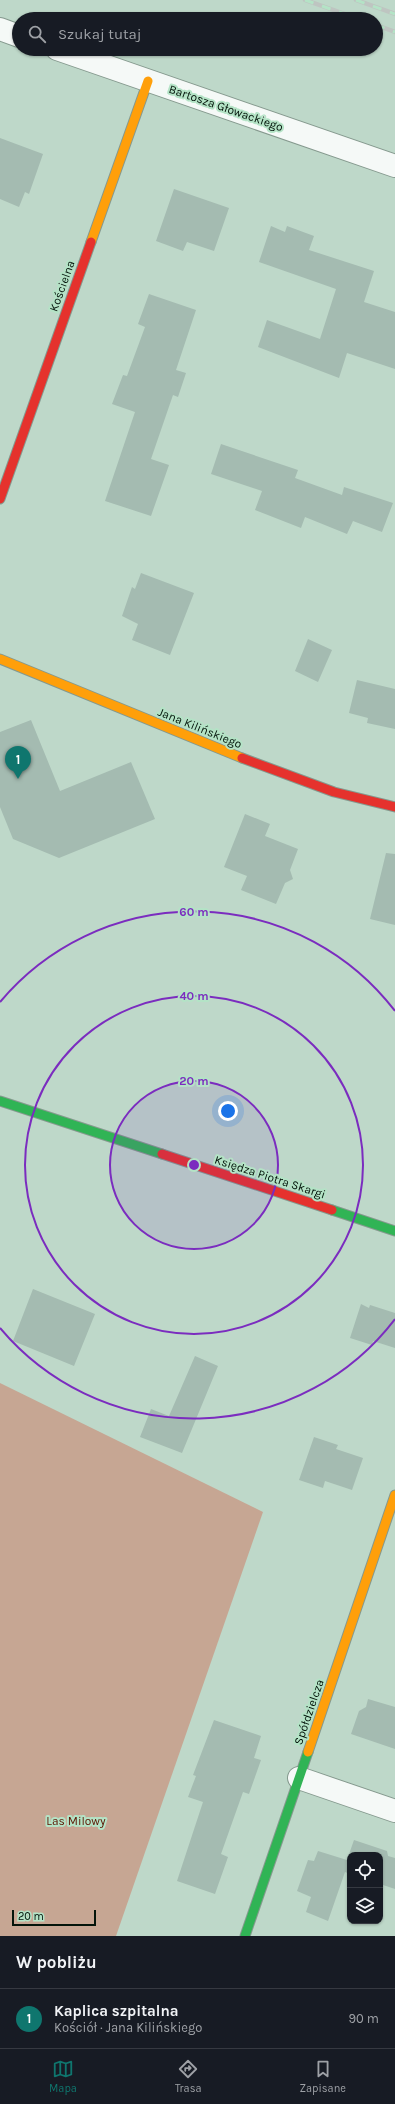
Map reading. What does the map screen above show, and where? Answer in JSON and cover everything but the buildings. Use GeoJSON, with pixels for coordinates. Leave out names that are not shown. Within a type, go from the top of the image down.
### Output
{"type":"FeatureCollection","features":[{"type":"Feature","properties":{"kind":"street"},"geometry":{"type":"LineString","coordinates":[[0,29],[12,33]]}},
{"type":"Feature","properties":{"kind":"street","name":"Bartosza Głowackiego"},"geometry":{"type":"LineString","coordinates":[[77,56],[395,166]]}},
{"type":"Feature","properties":{"kind":"street","name":"Kościelna"},"geometry":{"type":"LineString","coordinates":[[0,499],[148,81]]}},
{"type":"Feature","properties":{"kind":"street","name":"Jana Kilińskiego"},"geometry":{"type":"LineString","coordinates":[[0,659],[249,761],[334,792],[395,807]]}},
{"type":"Feature","properties":{"kind":"street","name":"Księdza Piotra Skargi"},"geometry":{"type":"LineString","coordinates":[[0,1102],[395,1231]]}},
{"type":"Feature","properties":{"kind":"street","name":"Spółdzielcza"},"geometry":{"type":"LineString","coordinates":[[245,1936],[395,1495]]}},
{"type":"Feature","properties":{"kind":"street"},"geometry":{"type":"LineString","coordinates":[[299,1778],[395,1811]]}},
{"type":"Feature","properties":{"kind":"green space","name":"Las Milowy"},"geometry":{"type":"Polygon","coordinates":[[[0,1383],[263,1512],[116,1936],[0,1936],[0,1383]]]}},
{"type":"Feature","properties":{"kind":"railway"},"geometry":{"type":"LineString","coordinates":[[305,0],[339,12]]}},
{"type":"Feature","properties":{"kind":"railway"},"geometry":{"type":"LineString","coordinates":[[356,0],[395,14]]}},
{"type":"Feature","properties":{"kind":"railway"},"geometry":{"type":"LineString","coordinates":[[383,28],[395,32]]}},
{"type":"Feature","properties":{"kind":"traffic: fast"},"geometry":{"type":"LineString","coordinates":[[0,1101],[162,1154]]}},
{"type":"Feature","properties":{"kind":"traffic: fast"},"geometry":{"type":"LineString","coordinates":[[332,1210],[395,1231]]}},
{"type":"Feature","properties":{"kind":"traffic: fast"},"geometry":{"type":"LineString","coordinates":[[245,1936],[308,1752]]}},
{"type":"Feature","properties":{"kind":"traffic: slow"},"geometry":{"type":"LineString","coordinates":[[91,242],[148,81]]}},
{"type":"Feature","properties":{"kind":"traffic: slow"},"geometry":{"type":"LineString","coordinates":[[0,659],[242,758]]}},
{"type":"Feature","properties":{"kind":"traffic: slow"},"geometry":{"type":"LineString","coordinates":[[308,1752],[395,1495]]}},
{"type":"Feature","properties":{"kind":"traffic: jam"},"geometry":{"type":"LineString","coordinates":[[0,499],[91,242]]}},
{"type":"Feature","properties":{"kind":"traffic: jam"},"geometry":{"type":"LineString","coordinates":[[242,758],[334,792],[395,807]]}},
{"type":"Feature","properties":{"kind":"traffic: jam"},"geometry":{"type":"LineString","coordinates":[[162,1154],[332,1210]]}},
{"type":"Feature","properties":{"kind":"place","name":"Kaplica szpitalna"},"geometry":{"type":"Point","coordinates":[18,779]}}]}
